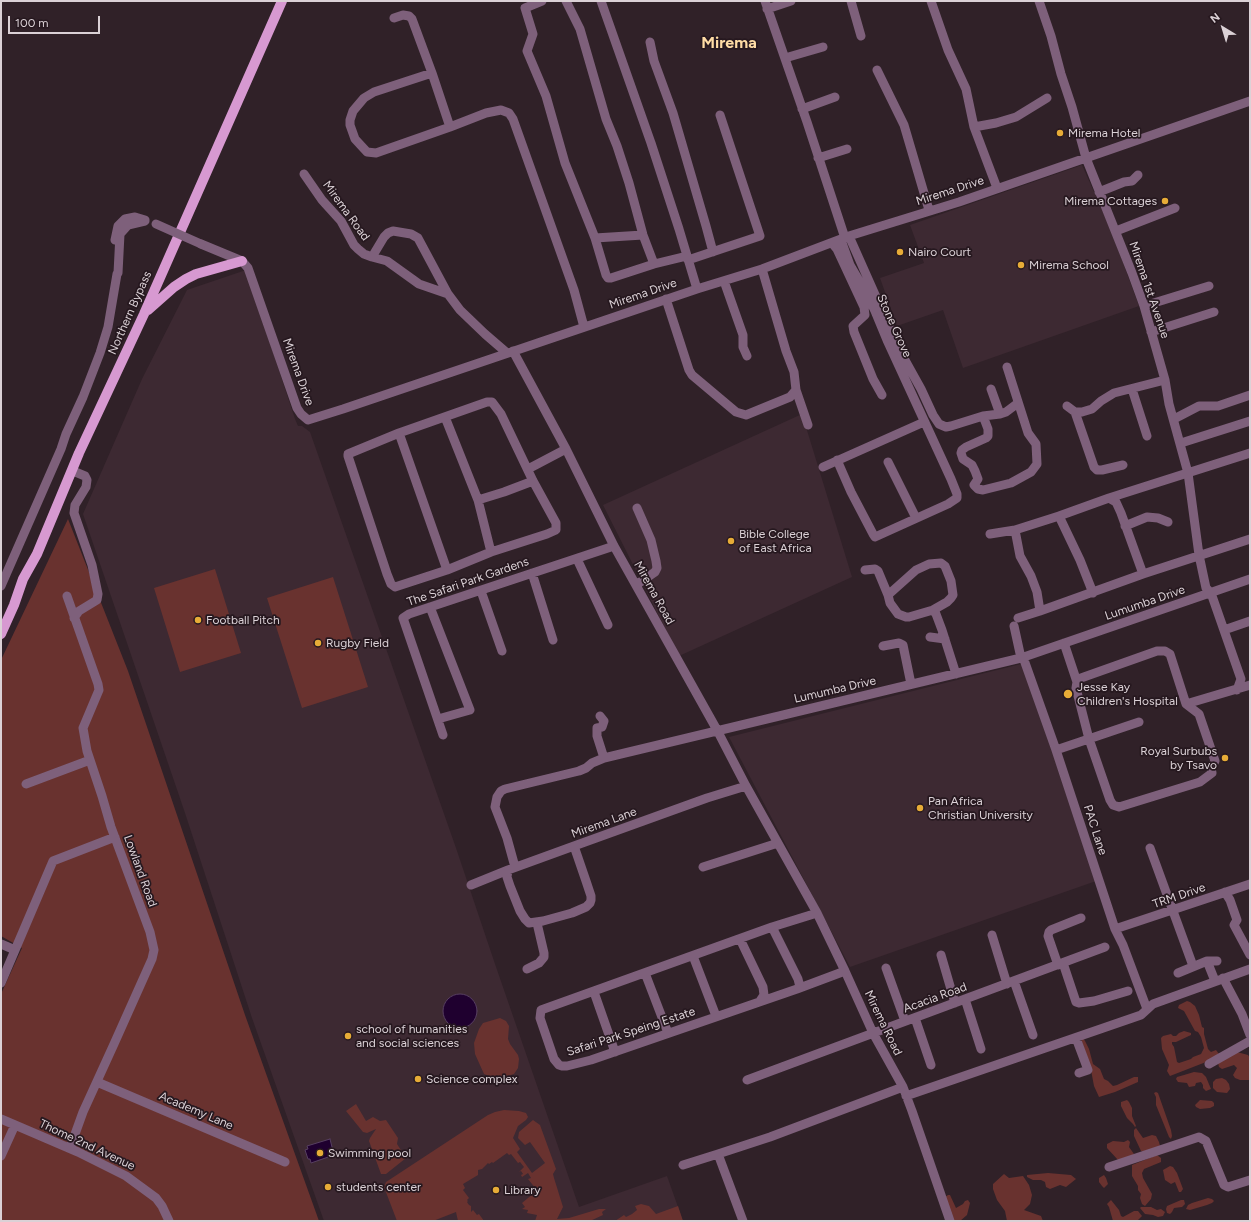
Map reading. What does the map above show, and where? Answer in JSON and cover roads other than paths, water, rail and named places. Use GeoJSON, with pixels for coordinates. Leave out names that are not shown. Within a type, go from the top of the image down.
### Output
{"type":"FeatureCollection","features":[{"type":"Feature","properties":{"kind":"main road","name":"Northern Bypass"},"geometry":{"type":"LineString","coordinates":[[1,634],[23,580],[38,554],[73,471],[79,453],[144,314],[282,1]]}},
{"type":"Feature","properties":{"kind":"main road"},"geometry":{"type":"LineString","coordinates":[[144,314],[164,295],[186,279],[196,274],[242,261]]}},
{"type":"Feature","properties":{"kind":"street"},"geometry":{"type":"LineString","coordinates":[[542,1],[525,8],[533,34],[527,51],[546,96],[565,163],[595,238],[608,278],[654,264],[712,252],[760,236],[720,115]]}},
{"type":"Feature","properties":{"kind":"street"},"geometry":{"type":"LineString","coordinates":[[566,1],[580,29],[606,119],[625,169],[643,235],[654,264]]}},
{"type":"Feature","properties":{"kind":"street"},"geometry":{"type":"LineString","coordinates":[[601,1],[652,143],[697,289]]}},
{"type":"Feature","properties":{"kind":"street"},"geometry":{"type":"LineString","coordinates":[[791,1],[766,5],[818,158],[842,239],[901,353],[922,389],[936,421],[942,426],[946,427],[983,416],[1000,414],[1006,412],[1018,403]]}},
{"type":"Feature","properties":{"kind":"street"},"geometry":{"type":"LineString","coordinates":[[851,1],[861,36]]}},
{"type":"Feature","properties":{"kind":"street"},"geometry":{"type":"LineString","coordinates":[[931,1],[948,50],[966,89],[974,127],[997,188]]}},
{"type":"Feature","properties":{"kind":"street","name":"Mirema 1st Avenue"},"geometry":{"type":"LineString","coordinates":[[1039,1],[1051,36],[1086,158],[1116,231],[1144,306],[1166,380],[1170,404],[1188,473],[1199,555],[1206,588],[1211,593],[1224,630],[1246,678]]}},
{"type":"Feature","properties":{"kind":"street"},"geometry":{"type":"LineString","coordinates":[[394,18],[403,15],[409,16],[412,20],[450,127]]}},
{"type":"Feature","properties":{"kind":"street"},"geometry":{"type":"LineString","coordinates":[[650,42],[654,61],[673,113],[706,226],[712,252]]}},
{"type":"Feature","properties":{"kind":"street"},"geometry":{"type":"LineString","coordinates":[[785,58],[823,47]]}},
{"type":"Feature","properties":{"kind":"street"},"geometry":{"type":"LineString","coordinates":[[877,70],[904,125],[930,210]]}},
{"type":"Feature","properties":{"kind":"street"},"geometry":{"type":"LineString","coordinates":[[432,73],[374,92],[364,98],[353,111],[350,125],[355,139],[367,152],[376,153],[493,111],[501,110],[509,113],[513,119],[574,290],[584,327]]}},
{"type":"Feature","properties":{"kind":"street"},"geometry":{"type":"LineString","coordinates":[[802,109],[835,97]]}},
{"type":"Feature","properties":{"kind":"street"},"geometry":{"type":"LineString","coordinates":[[974,127],[996,123],[1016,117],[1047,98]]}},
{"type":"Feature","properties":{"kind":"street","name":"Mirema Drive"},"geometry":{"type":"LineString","coordinates":[[242,261],[248,268],[255,286],[297,408],[308,420],[666,299],[762,269],[842,239],[959,202],[1250,101]]}},
{"type":"Feature","properties":{"kind":"street"},"geometry":{"type":"LineString","coordinates":[[818,158],[847,149]]}},
{"type":"Feature","properties":{"kind":"street","name":"Mirema Road"},"geometry":{"type":"LineString","coordinates":[[304,174],[322,200],[341,221],[354,245],[364,254],[387,261],[419,284],[448,294],[460,310],[480,329],[510,352],[566,449],[614,546],[817,913],[873,1033],[904,1091],[950,1221]]}},
{"type":"Feature","properties":{"kind":"street"},"geometry":{"type":"LineString","coordinates":[[1099,192],[1124,182],[1132,181],[1138,175]]}},
{"type":"Feature","properties":{"kind":"street"},"geometry":{"type":"LineString","coordinates":[[1116,231],[1175,208]]}},
{"type":"Feature","properties":{"kind":"street"},"geometry":{"type":"LineString","coordinates":[[1,586],[61,449],[100,353],[111,316],[119,267],[120,234],[125,227],[145,220],[242,261]]}},
{"type":"Feature","properties":{"kind":"street"},"geometry":{"type":"LineString","coordinates":[[372,257],[388,233],[393,231],[401,231],[411,234],[418,238],[448,294]]}},
{"type":"Feature","properties":{"kind":"street"},"geometry":{"type":"LineString","coordinates":[[595,238],[643,235]]}},
{"type":"Feature","properties":{"kind":"street"},"geometry":{"type":"LineString","coordinates":[[842,239],[837,249],[864,307],[865,315],[853,326],[854,332],[870,373],[882,395]]}},
{"type":"Feature","properties":{"kind":"street","name":"Stone Grove"},"geometry":{"type":"LineString","coordinates":[[837,460],[851,492],[875,536],[878,536],[948,504],[958,496],[875,311],[864,288],[850,265],[842,239]]}},
{"type":"Feature","properties":{"kind":"street"},"geometry":{"type":"LineString","coordinates":[[762,269],[794,372],[796,390],[808,425]]}},
{"type":"Feature","properties":{"kind":"street"},"geometry":{"type":"LineString","coordinates":[[724,281],[741,331],[743,348],[747,356]]}},
{"type":"Feature","properties":{"kind":"street"},"geometry":{"type":"LineString","coordinates":[[1144,306],[1209,286]]}},
{"type":"Feature","properties":{"kind":"street"},"geometry":{"type":"LineString","coordinates":[[666,299],[689,370],[692,375],[736,412],[746,415],[753,413],[790,397],[796,390]]}},
{"type":"Feature","properties":{"kind":"street"},"geometry":{"type":"LineString","coordinates":[[1151,332],[1214,312]]}},
{"type":"Feature","properties":{"kind":"street"},"geometry":{"type":"LineString","coordinates":[[983,416],[988,429],[988,436],[966,447],[961,453],[963,459],[972,465],[975,471],[978,479],[974,485],[978,489],[983,490],[1011,483],[1031,472],[1037,464],[1036,444],[1028,433],[1007,367]]}},
{"type":"Feature","properties":{"kind":"street"},"geometry":{"type":"LineString","coordinates":[[1075,412],[1092,409],[1114,393],[1166,380]]}},
{"type":"Feature","properties":{"kind":"street"},"geometry":{"type":"LineString","coordinates":[[991,389],[1000,414]]}},
{"type":"Feature","properties":{"kind":"street"},"geometry":{"type":"LineString","coordinates":[[1132,389],[1147,436]]}},
{"type":"Feature","properties":{"kind":"street"},"geometry":{"type":"LineString","coordinates":[[1174,419],[1200,406],[1218,406],[1250,394]]}},
{"type":"Feature","properties":{"kind":"street","name":"The Safari Park Gardens"},"geometry":{"type":"LineString","coordinates":[[487,402],[492,402],[501,414],[533,481],[556,523],[557,528],[556,530],[491,552],[397,588],[392,586],[389,579],[348,455],[351,452],[399,433],[445,417],[487,402]]}},
{"type":"Feature","properties":{"kind":"street"},"geometry":{"type":"LineString","coordinates":[[1067,406],[1075,412],[1094,467],[1097,470],[1102,470],[1122,465]]}},
{"type":"Feature","properties":{"kind":"street","name":"The Safari Park Gardens"},"geometry":{"type":"LineString","coordinates":[[445,417],[478,500],[491,552]]}},
{"type":"Feature","properties":{"kind":"street"},"geometry":{"type":"LineString","coordinates":[[1181,443],[1250,420]]}},
{"type":"Feature","properties":{"kind":"street"},"geometry":{"type":"LineString","coordinates":[[824,467],[924,422]]}},
{"type":"Feature","properties":{"kind":"street","name":"The Safari Park Gardens"},"geometry":{"type":"LineString","coordinates":[[399,433],[447,570]]}},
{"type":"Feature","properties":{"kind":"street"},"geometry":{"type":"LineString","coordinates":[[528,469],[566,449]]}},
{"type":"Feature","properties":{"kind":"street"},"geometry":{"type":"LineString","coordinates":[[990,534],[1015,530],[1188,473],[1249,455]]}},
{"type":"Feature","properties":{"kind":"street"},"geometry":{"type":"LineString","coordinates":[[888,462],[916,518]]}},
{"type":"Feature","properties":{"kind":"street"},"geometry":{"type":"LineString","coordinates":[[73,471],[85,476],[87,480],[86,487],[75,505],[74,513],[92,565],[98,594],[97,600],[79,611],[74,618]]}},
{"type":"Feature","properties":{"kind":"street"},"geometry":{"type":"LineString","coordinates":[[478,500],[533,481]]}},
{"type":"Feature","properties":{"kind":"street"},"geometry":{"type":"LineString","coordinates":[[1110,498],[1116,502],[1125,521],[1125,526],[1143,574]]}},
{"type":"Feature","properties":{"kind":"street"},"geometry":{"type":"LineString","coordinates":[[636,585],[655,572],[657,568],[651,540],[637,508]]}},
{"type":"Feature","properties":{"kind":"street"},"geometry":{"type":"LineString","coordinates":[[1059,516],[1080,560],[1093,593]]}},
{"type":"Feature","properties":{"kind":"street"},"geometry":{"type":"LineString","coordinates":[[1125,526],[1147,517],[1158,518],[1168,522]]}},
{"type":"Feature","properties":{"kind":"street"},"geometry":{"type":"LineString","coordinates":[[1015,530],[1020,556],[1031,576],[1037,592],[1040,611]]}},
{"type":"Feature","properties":{"kind":"street"},"geometry":{"type":"LineString","coordinates":[[1018,618],[1093,593],[1143,574],[1250,539]]}},
{"type":"Feature","properties":{"kind":"street","name":"The Safari Park Gardens"},"geometry":{"type":"LineString","coordinates":[[443,735],[403,618],[409,614],[614,546]]}},
{"type":"Feature","properties":{"kind":"street"},"geometry":{"type":"LineString","coordinates":[[577,559],[608,624]]}},
{"type":"Feature","properties":{"kind":"street"},"geometry":{"type":"LineString","coordinates":[[865,570],[875,569],[878,571],[893,609],[902,616],[909,617],[933,610],[947,602],[953,595],[951,581],[945,566],[941,563],[936,563],[922,566],[916,570],[888,595]]}},
{"type":"Feature","properties":{"kind":"street"},"geometry":{"type":"LineString","coordinates":[[532,573],[553,640]]}},
{"type":"Feature","properties":{"kind":"street","name":"Lumumba Drive"},"geometry":{"type":"LineString","coordinates":[[537,923],[529,924],[525,919],[507,877],[512,869],[507,838],[495,807],[497,797],[502,791],[520,785],[579,771],[604,758],[1022,657],[1250,579]]}},
{"type":"Feature","properties":{"kind":"street"},"geometry":{"type":"LineString","coordinates":[[480,591],[502,651]]}},
{"type":"Feature","properties":{"kind":"street","name":"Lowland Road"},"geometry":{"type":"LineString","coordinates":[[67,596],[99,690],[83,728],[86,746],[115,837],[150,932],[154,950],[152,959],[83,1112],[70,1148]]}},
{"type":"Feature","properties":{"kind":"street"},"geometry":{"type":"LineString","coordinates":[[430,607],[470,710],[438,719]]}},
{"type":"Feature","properties":{"kind":"street"},"geometry":{"type":"LineString","coordinates":[[933,610],[936,614],[945,639],[956,674]]}},
{"type":"Feature","properties":{"kind":"street"},"geometry":{"type":"LineString","coordinates":[[1224,630],[1250,621]]}},
{"type":"Feature","properties":{"kind":"street","name":"PAC Lane"},"geometry":{"type":"LineString","coordinates":[[1014,626],[1022,657],[1056,750],[1115,930],[1123,945],[1147,1010]]}},
{"type":"Feature","properties":{"kind":"street"},"geometry":{"type":"LineString","coordinates":[[930,637],[945,639]]}},
{"type":"Feature","properties":{"kind":"street"},"geometry":{"type":"LineString","coordinates":[[1064,642],[1077,682],[1076,688],[1089,739],[1113,805],[1120,806],[1200,782],[1214,773],[1211,768],[1215,761],[1199,714],[1186,704],[1170,654],[1165,651],[1157,652],[1081,678],[1077,682]]}},
{"type":"Feature","properties":{"kind":"street"},"geometry":{"type":"LineString","coordinates":[[883,646],[899,643],[903,645],[911,684]]}},
{"type":"Feature","properties":{"kind":"street"},"geometry":{"type":"LineString","coordinates":[[1237,690],[1246,678]]}},
{"type":"Feature","properties":{"kind":"street"},"geometry":{"type":"LineString","coordinates":[[1186,704],[1250,686]]}},
{"type":"Feature","properties":{"kind":"street"},"geometry":{"type":"LineString","coordinates":[[600,716],[604,721],[602,727],[597,728],[597,736],[604,758]]}},
{"type":"Feature","properties":{"kind":"street"},"geometry":{"type":"LineString","coordinates":[[1056,750],[1139,722]]}},
{"type":"Feature","properties":{"kind":"street"},"geometry":{"type":"LineString","coordinates":[[26,784],[90,760]]}},
{"type":"Feature","properties":{"kind":"street","name":"Mirema Lane"},"geometry":{"type":"LineString","coordinates":[[471,885],[707,798],[746,786]]}},
{"type":"Feature","properties":{"kind":"street"},"geometry":{"type":"LineString","coordinates":[[1,983],[53,861],[115,837]]}},
{"type":"Feature","properties":{"kind":"street"},"geometry":{"type":"LineString","coordinates":[[703,867],[778,843]]}},
{"type":"Feature","properties":{"kind":"street"},"geometry":{"type":"LineString","coordinates":[[526,969],[539,963],[544,957],[537,923],[572,913],[586,907],[590,903],[591,896],[574,846]]}},
{"type":"Feature","properties":{"kind":"street"},"geometry":{"type":"LineString","coordinates":[[1150,848],[1192,966]]}},
{"type":"Feature","properties":{"kind":"street","name":"TRM Drive"},"geometry":{"type":"LineString","coordinates":[[1115,930],[1250,884]]}},
{"type":"Feature","properties":{"kind":"street"},"geometry":{"type":"LineString","coordinates":[[1225,892],[1230,900],[1237,920],[1234,924],[1250,955]]}},
{"type":"Feature","properties":{"kind":"street","name":"Safari Park Speing Estate"},"geometry":{"type":"LineString","coordinates":[[817,913],[772,927],[541,1010],[540,1018],[554,1059],[559,1066],[567,1066],[615,1052],[845,971]]}},
{"type":"Feature","properties":{"kind":"street"},"geometry":{"type":"LineString","coordinates":[[1081,918],[1051,930],[1048,936],[1076,1002],[1079,1004],[1094,1001],[1128,990]]}},
{"type":"Feature","properties":{"kind":"street"},"geometry":{"type":"LineString","coordinates":[[772,927],[798,979],[800,987]]}},
{"type":"Feature","properties":{"kind":"street"},"geometry":{"type":"LineString","coordinates":[[992,935],[1033,1036]]}},
{"type":"Feature","properties":{"kind":"street"},"geometry":{"type":"LineString","coordinates":[[740,939],[763,987],[764,995],[760,1002]]}},
{"type":"Feature","properties":{"kind":"street"},"geometry":{"type":"LineString","coordinates":[[1,944],[15,950]]}},
{"type":"Feature","properties":{"kind":"street","name":"Acacia Road"},"geometry":{"type":"LineString","coordinates":[[747,1080],[1105,947]]}},
{"type":"Feature","properties":{"kind":"street"},"geometry":{"type":"LineString","coordinates":[[941,955],[955,1003]]}},
{"type":"Feature","properties":{"kind":"street"},"geometry":{"type":"LineString","coordinates":[[693,956],[716,1016]]}},
{"type":"Feature","properties":{"kind":"street"},"geometry":{"type":"LineString","coordinates":[[1207,961],[1242,1014],[1250,1035]]}},
{"type":"Feature","properties":{"kind":"street"},"geometry":{"type":"LineString","coordinates":[[1178,973],[1207,961],[1217,961]]}},
{"type":"Feature","properties":{"kind":"street"},"geometry":{"type":"LineString","coordinates":[[886,968],[905,1021]]}},
{"type":"Feature","properties":{"kind":"street"},"geometry":{"type":"LineString","coordinates":[[683,1165],[904,1091],[1076,1038],[1140,1015],[1154,1004],[1250,969]]}},
{"type":"Feature","properties":{"kind":"street"},"geometry":{"type":"LineString","coordinates":[[645,973],[668,1033]]}},
{"type":"Feature","properties":{"kind":"street"},"geometry":{"type":"LineString","coordinates":[[594,992],[615,1052]]}},
{"type":"Feature","properties":{"kind":"street"},"geometry":{"type":"LineString","coordinates":[[965,999],[981,1049]]}},
{"type":"Feature","properties":{"kind":"street"},"geometry":{"type":"LineString","coordinates":[[915,1018],[931,1065]]}},
{"type":"Feature","properties":{"kind":"street"},"geometry":{"type":"LineString","coordinates":[[1076,1038],[1088,1070],[1079,1073]]}},
{"type":"Feature","properties":{"kind":"street"},"geometry":{"type":"LineString","coordinates":[[1209,1064],[1250,1041]]}},
{"type":"Feature","properties":{"kind":"street","name":"Academy Lane"},"geometry":{"type":"LineString","coordinates":[[97,1082],[286,1162]]}},
{"type":"Feature","properties":{"kind":"street","name":"Thome 2nd Avenue"},"geometry":{"type":"LineString","coordinates":[[1,1119],[115,1169],[156,1198],[162,1206],[169,1221]]}},
{"type":"Feature","properties":{"kind":"street"},"geometry":{"type":"LineString","coordinates":[[1,1156],[15,1125]]}},
{"type":"Feature","properties":{"kind":"street"},"geometry":{"type":"LineString","coordinates":[[1109,1167],[1199,1137],[1206,1141],[1224,1185],[1228,1187],[1250,1180]]}},
{"type":"Feature","properties":{"kind":"street"},"geometry":{"type":"LineString","coordinates":[[718,1154],[743,1221]]}},
{"type":"Feature","properties":{"kind":"place","name":"Mirema Hotel"},"geometry":{"type":"Point","coordinates":[1060,133]}},
{"type":"Feature","properties":{"kind":"place","name":"Mirema Cottages"},"geometry":{"type":"Point","coordinates":[1165,201]}},
{"type":"Feature","properties":{"kind":"place","name":"Nairo Court"},"geometry":{"type":"Point","coordinates":[900,252]}},
{"type":"Feature","properties":{"kind":"place","name":"Mirema School"},"geometry":{"type":"Point","coordinates":[1021,265]}},
{"type":"Feature","properties":{"kind":"place","name":"Bible College of East Africa"},"geometry":{"type":"Point","coordinates":[731,541]}},
{"type":"Feature","properties":{"kind":"place","name":"Football Pitch"},"geometry":{"type":"Point","coordinates":[198,620]}},
{"type":"Feature","properties":{"kind":"place","name":"Rugby Field"},"geometry":{"type":"Point","coordinates":[318,643]}},
{"type":"Feature","properties":{"kind":"place","name":"Jesse Kay Children's Hospital"},"geometry":{"type":"Point","coordinates":[1068,694]}},
{"type":"Feature","properties":{"kind":"place","name":"Royal Surbubs by Tsavo"},"geometry":{"type":"Point","coordinates":[1225,758]}},
{"type":"Feature","properties":{"kind":"place","name":"Pan Africa Christian University"},"geometry":{"type":"Point","coordinates":[920,808]}},
{"type":"Feature","properties":{"kind":"place","name":"school of humanities and social sciences"},"geometry":{"type":"Point","coordinates":[348,1036]}},
{"type":"Feature","properties":{"kind":"place","name":"Science complex"},"geometry":{"type":"Point","coordinates":[418,1079]}},
{"type":"Feature","properties":{"kind":"place","name":"Swimming pool"},"geometry":{"type":"Point","coordinates":[320,1153]}},
{"type":"Feature","properties":{"kind":"place","name":"students center"},"geometry":{"type":"Point","coordinates":[328,1187]}},
{"type":"Feature","properties":{"kind":"place","name":"Library"},"geometry":{"type":"Point","coordinates":[496,1190]}},
{"type":"Feature","properties":{"kind":"district","name":"Mirema"},"geometry":{"type":"Point","coordinates":[729,43]}}]}
